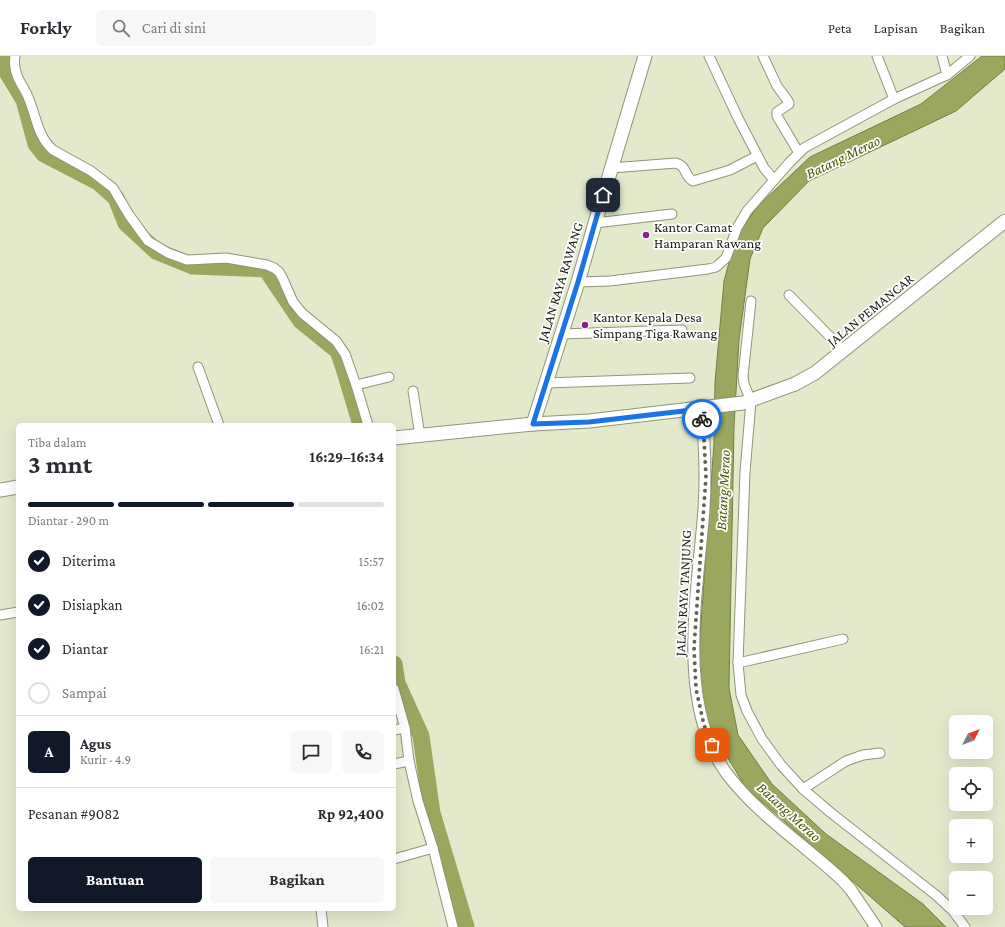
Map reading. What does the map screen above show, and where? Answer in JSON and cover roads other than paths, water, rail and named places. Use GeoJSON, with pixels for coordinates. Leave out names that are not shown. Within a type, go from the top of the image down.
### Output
{"type":"FeatureCollection","features":[{"type":"Feature","properties":{"kind":"main road","name":"JALAN RAYA RAWANG"},"geometry":{"type":"LineString","coordinates":[[533,424],[578,282],[645,56]]}},
{"type":"Feature","properties":{"kind":"main road","name":"JALAN PEMANCAR"},"geometry":{"type":"LineString","coordinates":[[396,438],[533,424],[589,422],[747,402],[795,384],[815,373],[1005,221]]}},
{"type":"Feature","properties":{"kind":"main road"},"geometry":{"type":"LineString","coordinates":[[0,490],[16,487]]}},
{"type":"Feature","properties":{"kind":"street"},"geometry":{"type":"LineString","coordinates":[[15,56],[14,65],[17,75],[28,96],[40,131],[48,146],[52,150],[91,171],[113,188],[129,215],[148,241],[176,257],[187,260],[226,258],[267,265],[274,268],[282,277],[293,302],[302,313],[336,341],[345,354],[367,423]]}},
{"type":"Feature","properties":{"kind":"street"},"geometry":{"type":"LineString","coordinates":[[709,56],[757,156],[764,168],[774,180]]}},
{"type":"Feature","properties":{"kind":"street"},"geometry":{"type":"LineString","coordinates":[[763,56],[777,86],[788,101],[788,104],[777,112],[777,116],[799,153]]}},
{"type":"Feature","properties":{"kind":"street"},"geometry":{"type":"LineString","coordinates":[[877,56],[894,99]]}},
{"type":"Feature","properties":{"kind":"street"},"geometry":{"type":"LineString","coordinates":[[942,56],[947,75]]}},
{"type":"Feature","properties":{"kind":"street"},"geometry":{"type":"LineString","coordinates":[[578,282],[610,281],[708,269],[716,266],[726,258],[742,218],[789,163],[804,148],[894,99],[947,75],[970,56]]}},
{"type":"Feature","properties":{"kind":"street"},"geometry":{"type":"LineString","coordinates":[[611,168],[676,163],[684,168],[686,174],[693,181],[730,170],[757,156]]}},
{"type":"Feature","properties":{"kind":"street"},"geometry":{"type":"LineString","coordinates":[[595,223],[672,214]]}},
{"type":"Feature","properties":{"kind":"street"},"geometry":{"type":"LineString","coordinates":[[790,295],[844,351]]}},
{"type":"Feature","properties":{"kind":"street"},"geometry":{"type":"LineString","coordinates":[[751,301],[743,376],[747,402],[738,663],[741,695],[747,711],[762,739],[781,765],[803,790],[937,896],[953,911],[965,927]]}},
{"type":"Feature","properties":{"kind":"street"},"geometry":{"type":"LineString","coordinates":[[561,334],[682,330]]}},
{"type":"Feature","properties":{"kind":"street"},"geometry":{"type":"LineString","coordinates":[[198,367],[218,423]]}},
{"type":"Feature","properties":{"kind":"street"},"geometry":{"type":"LineString","coordinates":[[356,385],[389,377]]}},
{"type":"Feature","properties":{"kind":"street"},"geometry":{"type":"LineString","coordinates":[[546,382],[690,378]]}},
{"type":"Feature","properties":{"kind":"street"},"geometry":{"type":"LineString","coordinates":[[413,391],[420,436]]}},
{"type":"Feature","properties":{"kind":"street","name":"JALAN RAYA TANJUNG"},"geometry":{"type":"LineString","coordinates":[[705,408],[704,440],[706,476],[694,648],[696,689],[704,725],[716,755],[727,773],[745,795],[761,811],[843,880],[876,927]]}},
{"type":"Feature","properties":{"kind":"street"},"geometry":{"type":"LineString","coordinates":[[0,615],[16,612]]}},
{"type":"Feature","properties":{"kind":"street"},"geometry":{"type":"LineString","coordinates":[[738,663],[844,639]]}},
{"type":"Feature","properties":{"kind":"street"},"geometry":{"type":"LineString","coordinates":[[396,696],[405,728],[409,761],[418,801],[433,848],[453,927]]}},
{"type":"Feature","properties":{"kind":"street"},"geometry":{"type":"LineString","coordinates":[[396,730],[405,728]]}},
{"type":"Feature","properties":{"kind":"street"},"geometry":{"type":"LineString","coordinates":[[803,790],[846,761],[863,755],[880,753]]}},
{"type":"Feature","properties":{"kind":"street"},"geometry":{"type":"LineString","coordinates":[[396,764],[409,761]]}},
{"type":"Feature","properties":{"kind":"street"},"geometry":{"type":"LineString","coordinates":[[396,858],[433,848]]}},
{"type":"Feature","properties":{"kind":"street"},"geometry":{"type":"LineString","coordinates":[[321,911],[323,927]]}},
{"type":"Feature","properties":{"kind":"water","name":"Batang Merao"},"geometry":{"type":"Polygon","coordinates":[[[982,56],[1005,56],[1005,69],[956,111],[809,181],[763,228],[750,259],[739,340],[734,427],[729,688],[738,735],[772,784],[826,834],[923,904],[946,927],[905,927],[746,788],[711,730],[703,703],[698,664],[714,443],[715,382],[724,281],[736,237],[757,207],[810,157],[921,104],[982,56]]]}},
{"type":"Feature","properties":{"kind":"waterway"},"geometry":{"type":"LineString","coordinates":[[4,56],[7,72],[24,100],[36,144],[44,154],[98,182],[116,198],[126,223],[156,251],[193,266],[266,269],[301,321],[338,351],[360,423]]}},
{"type":"Feature","properties":{"kind":"waterway"},"geometry":{"type":"LineString","coordinates":[[396,677],[397,683],[421,736],[432,813],[466,927]]}},
{"type":"Feature","properties":{"kind":"place","name":"Kantor Camat Hamparan Rawang"},"geometry":{"type":"Point","coordinates":[646,235]}},
{"type":"Feature","properties":{"kind":"place","name":"Kantor Kepala Desa Simpang Tiga Rawang"},"geometry":{"type":"Point","coordinates":[585,325]}}]}
